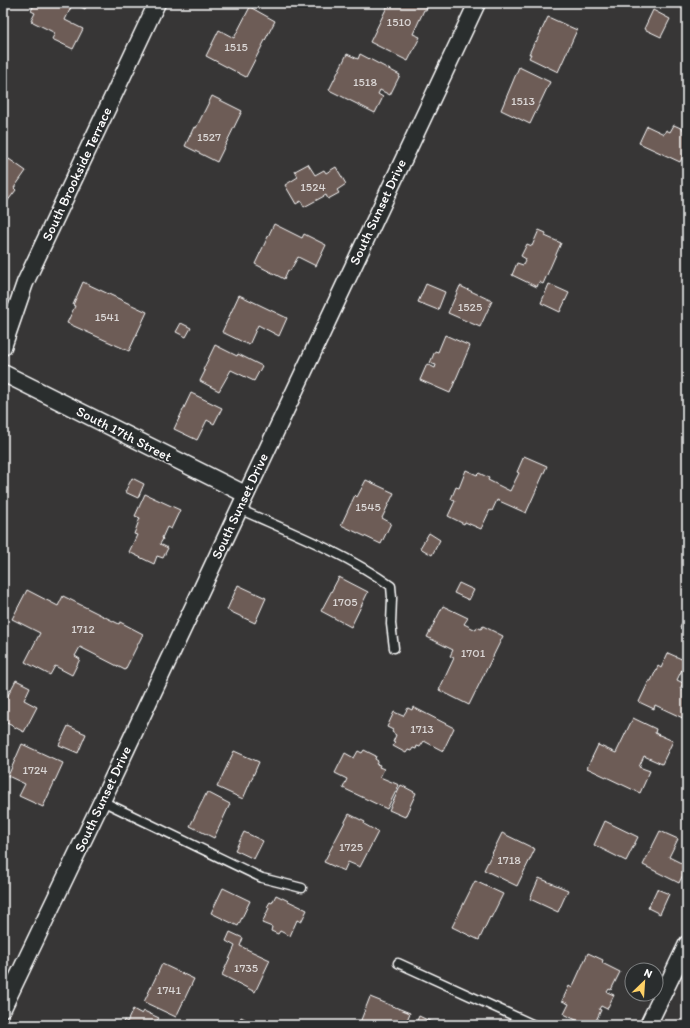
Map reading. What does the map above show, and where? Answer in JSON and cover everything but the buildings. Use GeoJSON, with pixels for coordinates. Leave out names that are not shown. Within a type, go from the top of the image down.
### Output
{"type":"FeatureCollection","features":[{"type":"Feature","properties":{"kind":"street","name":"South Brookside Terrace"},"geometry":{"type":"LineString","coordinates":[[3,347],[25,283],[157,3]]}},
{"type":"Feature","properties":{"kind":"street","name":"South Sunset Drive"},"geometry":{"type":"LineString","coordinates":[[3,1008],[477,3]]}},
{"type":"Feature","properties":{"kind":"street","name":"South 17th Street"},"geometry":{"type":"LineString","coordinates":[[3,373],[245,494]]}},
{"type":"Feature","properties":{"kind":"street"},"geometry":{"type":"LineString","coordinates":[[648,1025],[687,944]]}},
{"type":"Feature","properties":{"kind":"lane"},"geometry":{"type":"LineString","coordinates":[[239,509],[337,553],[371,572],[391,586],[391,624],[394,648]]}},
{"type":"Feature","properties":{"kind":"lane"},"geometry":{"type":"LineString","coordinates":[[102,800],[262,878],[302,888]]}},
{"type":"Feature","properties":{"kind":"lane"},"geometry":{"type":"LineString","coordinates":[[398,963],[534,1025]]}}]}
